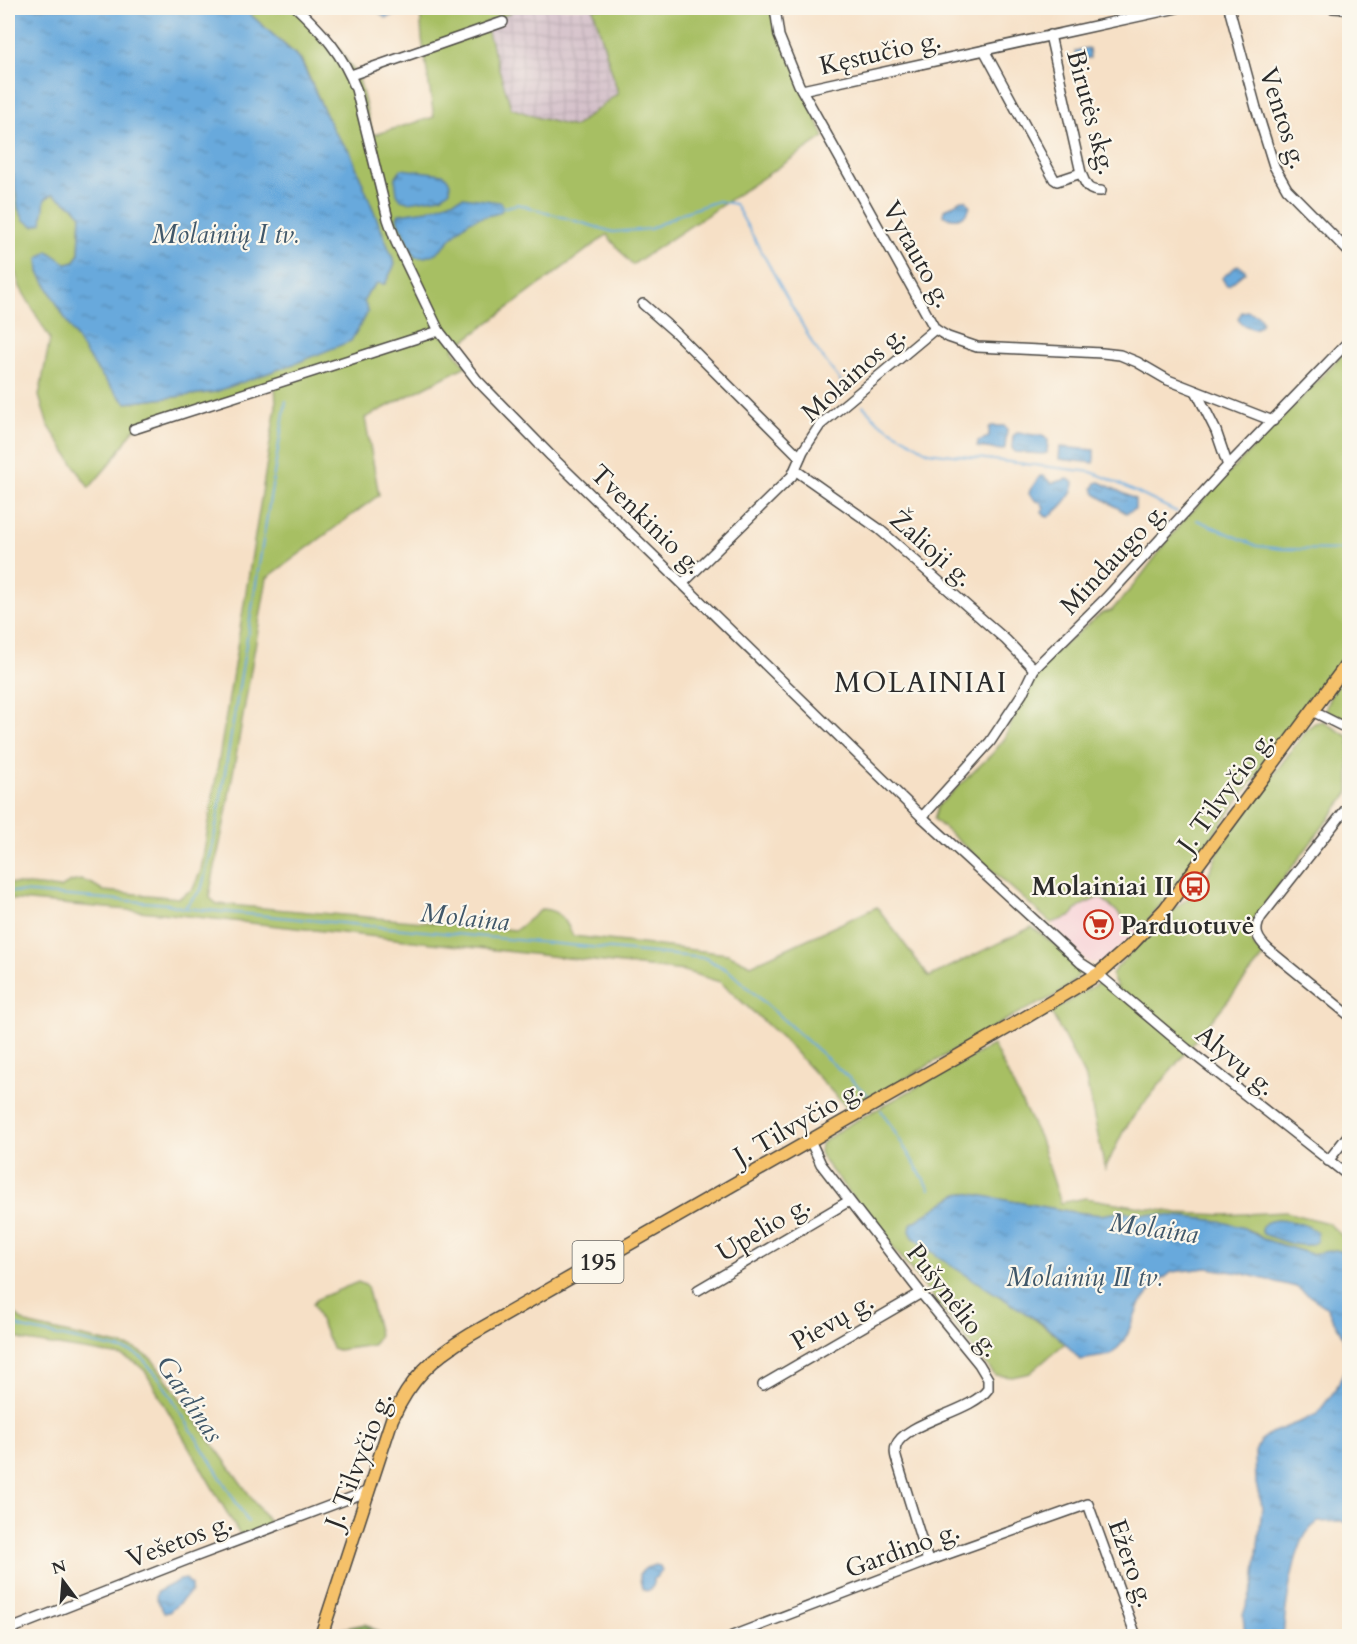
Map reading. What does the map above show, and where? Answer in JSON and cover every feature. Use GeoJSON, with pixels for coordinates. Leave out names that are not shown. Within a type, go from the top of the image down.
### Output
{"type":"FeatureCollection","features":[{"type":"Feature","properties":{"kind":"main road","name":"J. Tilvyčio g."},"geometry":{"type":"LineString","coordinates":[[321,1636],[385,1437],[399,1404],[425,1368],[448,1348],[1027,1017],[1098,974],[1130,946],[1165,909],[1350,660]]}},
{"type":"Feature","properties":{"kind":"street","name":"Tvenkinio g."},"geometry":{"type":"LineString","coordinates":[[297,8],[338,51],[351,75],[388,219],[401,253],[438,331],[477,380],[551,456],[922,817],[1081,963],[1098,974]]}},
{"type":"Feature","properties":{"kind":"street","name":"Vytauto g."},"geometry":{"type":"LineString","coordinates":[[775,8],[779,36],[802,90],[935,329],[963,344],[977,347],[1102,353],[1120,356],[1137,362],[1168,380],[1273,421]]}},
{"type":"Feature","properties":{"kind":"street","name":"Kęstučio g."},"geometry":{"type":"LineString","coordinates":[[802,90],[1177,8]]}},
{"type":"Feature","properties":{"kind":"street","name":"Ventos g."},"geometry":{"type":"LineString","coordinates":[[1229,8],[1274,165],[1287,189],[1350,253]]}},
{"type":"Feature","properties":{"kind":"street"},"geometry":{"type":"LineString","coordinates":[[1333,8],[1350,9]]}},
{"type":"Feature","properties":{"kind":"street"},"geometry":{"type":"LineString","coordinates":[[351,75],[503,22]]}},
{"type":"Feature","properties":{"kind":"street","name":"Birutės skg."},"geometry":{"type":"LineString","coordinates":[[1050,35],[1081,173],[1086,186],[1091,191],[1101,191]]}},
{"type":"Feature","properties":{"kind":"street"},"geometry":{"type":"LineString","coordinates":[[984,50],[1054,179],[1062,180],[1081,173]]}},
{"type":"Feature","properties":{"kind":"street"},"geometry":{"type":"LineString","coordinates":[[643,304],[675,332],[800,457]]}},
{"type":"Feature","properties":{"kind":"street","name":"Molainos g."},"geometry":{"type":"LineString","coordinates":[[683,583],[792,476],[800,457],[820,425],[935,329]]}},
{"type":"Feature","properties":{"kind":"street"},"geometry":{"type":"LineString","coordinates":[[134,429],[438,331]]}},
{"type":"Feature","properties":{"kind":"street","name":"Mindaugo g."},"geometry":{"type":"LineString","coordinates":[[922,817],[990,742],[1022,694],[1034,669],[1106,598],[1228,466],[1350,340]]}},
{"type":"Feature","properties":{"kind":"street"},"geometry":{"type":"LineString","coordinates":[[1196,391],[1216,431],[1228,466]]}},
{"type":"Feature","properties":{"kind":"street","name":"Žalioji g."},"geometry":{"type":"LineString","coordinates":[[795,470],[879,528],[1006,640],[1034,669]]}},
{"type":"Feature","properties":{"kind":"street"},"geometry":{"type":"LineString","coordinates":[[1312,711],[1350,730]]}},
{"type":"Feature","properties":{"kind":"street"},"geometry":{"type":"LineString","coordinates":[[1350,804],[1261,917],[1256,926],[1256,933],[1259,941],[1269,950],[1350,1016]]}},
{"type":"Feature","properties":{"kind":"street","name":"Alyvų g."},"geometry":{"type":"LineString","coordinates":[[1098,974],[1187,1049],[1350,1177]]}},
{"type":"Feature","properties":{"kind":"street"},"geometry":{"type":"LineString","coordinates":[[1328,1161],[1350,1133]]}},
{"type":"Feature","properties":{"kind":"street","name":"Pušynėlio g."},"geometry":{"type":"LineString","coordinates":[[810,1140],[821,1164],[986,1373],[988,1384],[984,1393],[977,1399],[915,1429],[902,1437],[896,1445],[895,1455],[928,1561]]}},
{"type":"Feature","properties":{"kind":"street","name":"Upelio g."},"geometry":{"type":"LineString","coordinates":[[698,1290],[849,1201]]}},
{"type":"Feature","properties":{"kind":"street","name":"Pievų g."},"geometry":{"type":"LineString","coordinates":[[763,1385],[921,1293]]}},
{"type":"Feature","properties":{"kind":"street","name":"Vešetos g."},"geometry":{"type":"LineString","coordinates":[[8,1630],[366,1492]]}},
{"type":"Feature","properties":{"kind":"street","name":"Gardino g."},"geometry":{"type":"LineString","coordinates":[[732,1636],[1088,1503]]}},
{"type":"Feature","properties":{"kind":"street","name":"Ežero g."},"geometry":{"type":"LineString","coordinates":[[1088,1503],[1136,1636]]}},
{"type":"Feature","properties":{"kind":"shaded area"},"geometry":{"type":"Polygon","coordinates":[[[513,8],[593,8],[618,94],[574,127],[511,109],[485,23],[511,13],[513,8]]]}},
{"type":"Feature","properties":{"kind":"shaded area"},"geometry":{"type":"Polygon","coordinates":[[[1100,897],[1139,931],[1101,962],[1091,963],[1086,961],[1051,923],[1070,917],[1080,906],[1100,897]]]}},
{"type":"Feature","properties":{"kind":"green space"},"geometry":{"type":"Polygon","coordinates":[[[243,8],[297,8],[339,48],[359,79],[373,135],[434,117],[422,39],[420,8],[513,8],[511,13],[485,23],[511,108],[574,127],[618,93],[593,8],[772,8],[824,137],[632,265],[607,235],[453,349],[466,366],[365,418],[379,495],[267,578],[210,898],[217,904],[516,930],[542,909],[553,911],[562,917],[573,936],[728,954],[751,965],[877,907],[929,977],[1032,927],[1078,963],[1080,973],[1066,988],[1011,1017],[850,1111],[782,1038],[720,982],[684,971],[161,913],[8,899],[8,883],[60,888],[81,880],[104,891],[179,898],[193,889],[201,870],[276,406],[275,383],[134,429],[113,460],[89,488],[48,425],[39,396],[50,339],[20,287],[8,249],[8,141],[18,208],[24,220],[45,198],[53,194],[74,207],[81,215],[79,253],[75,262],[39,272],[89,358],[112,389],[126,403],[215,392],[351,341],[368,292],[377,283],[385,284],[395,264],[350,152],[334,132],[301,59],[243,8]]]}},
{"type":"Feature","properties":{"kind":"green space"},"geometry":{"type":"Polygon","coordinates":[[[1349,348],[1349,650],[1169,895],[1139,931],[1100,897],[1080,906],[1070,917],[1051,923],[934,819],[938,806],[993,753],[1005,738],[1034,669],[1102,613],[1111,611],[1135,584],[1182,522],[1349,348]]]}},
{"type":"Feature","properties":{"kind":"green space"},"geometry":{"type":"Polygon","coordinates":[[[1349,671],[1349,724],[1326,714],[1326,708],[1330,697],[1349,671]]]}},
{"type":"Feature","properties":{"kind":"green space"},"geometry":{"type":"Polygon","coordinates":[[[1323,721],[1349,737],[1349,792],[1248,926],[1250,939],[1264,956],[1134,1116],[1123,1132],[1105,1169],[1086,1079],[1051,1012],[1098,983],[1108,987],[1118,987],[1112,974],[1116,968],[1176,907],[1197,892],[1205,881],[1222,844],[1308,728],[1323,721]]]}},
{"type":"Feature","properties":{"kind":"green space"},"geometry":{"type":"Polygon","coordinates":[[[993,1045],[1039,1137],[1061,1203],[1085,1198],[1178,1213],[1224,1215],[1286,1212],[1328,1223],[1349,1242],[1349,1254],[1336,1250],[1311,1254],[1263,1239],[1251,1231],[1219,1221],[1119,1212],[1101,1215],[966,1193],[957,1194],[911,1224],[913,1237],[1028,1315],[1065,1343],[1030,1373],[1012,1377],[995,1375],[824,1161],[820,1152],[821,1144],[841,1129],[993,1045]]]}},
{"type":"Feature","properties":{"kind":"green space"},"geometry":{"type":"Polygon","coordinates":[[[358,1282],[367,1286],[379,1335],[373,1345],[338,1350],[332,1348],[313,1304],[317,1299],[358,1282]]]}},
{"type":"Feature","properties":{"kind":"green space"},"geometry":{"type":"Polygon","coordinates":[[[8,1298],[16,1314],[30,1325],[136,1349],[152,1359],[271,1525],[241,1537],[145,1371],[136,1363],[122,1356],[26,1341],[12,1336],[8,1332],[8,1298]]]}},
{"type":"Feature","properties":{"kind":"green space"},"geometry":{"type":"Polygon","coordinates":[[[365,1624],[385,1636],[330,1636],[332,1631],[365,1624]]]}},
{"type":"Feature","properties":{"kind":"water","name":"Molainių I tv."},"geometry":{"type":"Polygon","coordinates":[[[8,8],[243,8],[300,59],[334,132],[350,152],[395,264],[385,284],[377,283],[368,292],[364,301],[368,312],[351,341],[215,392],[126,403],[112,389],[89,358],[39,272],[38,259],[48,251],[67,264],[75,262],[79,253],[81,215],[74,207],[53,194],[45,199],[42,223],[34,226],[24,220],[18,208],[8,141],[8,8]]]}},
{"type":"Feature","properties":{"kind":"water"},"geometry":{"type":"Polygon","coordinates":[[[375,8],[399,8],[394,15],[385,18],[375,8]]]}},
{"type":"Feature","properties":{"kind":"water"},"geometry":{"type":"Polygon","coordinates":[[[1087,48],[1090,58],[1076,58],[1075,51],[1087,48]]]}},
{"type":"Feature","properties":{"kind":"water"},"geometry":{"type":"Polygon","coordinates":[[[401,169],[443,174],[449,181],[450,190],[441,197],[408,202],[401,200],[397,194],[395,178],[401,169]]]}},
{"type":"Feature","properties":{"kind":"water"},"geometry":{"type":"Polygon","coordinates":[[[463,197],[499,202],[502,204],[502,210],[470,221],[433,254],[415,257],[397,218],[399,214],[428,210],[463,197]]]}},
{"type":"Feature","properties":{"kind":"water"},"geometry":{"type":"Polygon","coordinates":[[[961,200],[966,200],[970,207],[966,214],[955,218],[943,215],[944,210],[961,200]]]}},
{"type":"Feature","properties":{"kind":"water"},"geometry":{"type":"Polygon","coordinates":[[[1238,265],[1245,272],[1226,285],[1222,278],[1238,265]]]}},
{"type":"Feature","properties":{"kind":"water"},"geometry":{"type":"Polygon","coordinates":[[[1247,311],[1258,315],[1262,321],[1260,326],[1254,329],[1241,324],[1238,318],[1242,312],[1247,311]]]}},
{"type":"Feature","properties":{"kind":"water"},"geometry":{"type":"Polygon","coordinates":[[[991,426],[1004,426],[1007,429],[1005,448],[1002,450],[977,447],[978,441],[989,437],[991,426]]]}},
{"type":"Feature","properties":{"kind":"water"},"geometry":{"type":"Polygon","coordinates":[[[1017,433],[1044,436],[1048,440],[1047,453],[1015,452],[1012,448],[1013,436],[1017,433]]]}},
{"type":"Feature","properties":{"kind":"water"},"geometry":{"type":"Polygon","coordinates":[[[1060,447],[1094,450],[1094,463],[1059,459],[1060,447]]]}},
{"type":"Feature","properties":{"kind":"water"},"geometry":{"type":"Polygon","coordinates":[[[1040,476],[1044,476],[1051,483],[1068,479],[1074,483],[1065,502],[1048,517],[1042,512],[1044,508],[1041,502],[1036,501],[1029,494],[1040,476]]]}},
{"type":"Feature","properties":{"kind":"water"},"geometry":{"type":"Polygon","coordinates":[[[1100,482],[1135,499],[1135,509],[1126,513],[1095,494],[1093,488],[1096,483],[1100,482]]]}},
{"type":"Feature","properties":{"kind":"water","name":"Molainių II tv."},"geometry":{"type":"Polygon","coordinates":[[[966,1193],[1073,1212],[1101,1215],[1119,1212],[1219,1221],[1244,1228],[1263,1239],[1311,1254],[1336,1250],[1349,1254],[1349,1525],[1342,1521],[1318,1522],[1306,1534],[1293,1571],[1283,1636],[1245,1636],[1243,1615],[1254,1584],[1262,1506],[1256,1484],[1255,1452],[1260,1441],[1271,1433],[1317,1414],[1336,1389],[1347,1364],[1343,1337],[1326,1307],[1296,1287],[1240,1273],[1207,1268],[1172,1272],[1154,1286],[1139,1305],[1125,1340],[1111,1355],[1080,1360],[1043,1324],[944,1261],[913,1237],[910,1231],[911,1224],[957,1194],[966,1193]]]}},
{"type":"Feature","properties":{"kind":"water"},"geometry":{"type":"Polygon","coordinates":[[[1277,1220],[1308,1226],[1317,1232],[1317,1241],[1298,1245],[1263,1234],[1261,1230],[1265,1224],[1277,1220]]]}},
{"type":"Feature","properties":{"kind":"water"},"geometry":{"type":"Polygon","coordinates":[[[655,1565],[660,1566],[662,1571],[654,1579],[653,1587],[646,1591],[642,1588],[639,1574],[655,1565]]]}},
{"type":"Feature","properties":{"kind":"water"},"geometry":{"type":"Polygon","coordinates":[[[186,1579],[191,1585],[191,1592],[169,1612],[164,1613],[156,1597],[157,1592],[186,1579]]]}},
{"type":"Feature","properties":{"kind":"waterway"},"geometry":{"type":"LineString","coordinates":[[502,208],[518,204],[613,232],[650,229],[682,213],[718,201],[735,204],[814,346],[848,391]]}},
{"type":"Feature","properties":{"kind":"waterway"},"geometry":{"type":"LineString","coordinates":[[185,907],[201,890],[213,845],[286,401]]}},
{"type":"Feature","properties":{"kind":"waterway"},"geometry":{"type":"LineString","coordinates":[[863,406],[880,423],[928,452],[1091,472],[1177,512]]}},
{"type":"Feature","properties":{"kind":"waterway"},"geometry":{"type":"LineString","coordinates":[[1197,520],[1257,546],[1283,549],[1350,550]]}},
{"type":"Feature","properties":{"kind":"waterway","name":"Molaina"},"geometry":{"type":"LineString","coordinates":[[8,891],[168,904],[184,908],[705,958],[729,971],[869,1096]]}},
{"type":"Feature","properties":{"kind":"waterway","name":"Molaina"},"geometry":{"type":"LineString","coordinates":[[881,1110],[930,1189]]}},
{"type":"Feature","properties":{"kind":"waterway","name":"Gardinas"},"geometry":{"type":"LineString","coordinates":[[8,1313],[15,1324],[22,1328],[132,1352],[142,1358],[160,1379],[248,1522]]}},
{"type":"Feature","properties":{"kind":"place","name":"Molainiai II"},"geometry":{"type":"Point","coordinates":[1195,886]}},
{"type":"Feature","properties":{"kind":"place","name":"Parduotuvė"},"geometry":{"type":"Point","coordinates":[1099,925]}},
{"type":"Feature","properties":{"kind":"district","name":"MOLAINIAI"},"geometry":{"type":"Point","coordinates":[921,682]}}]}
